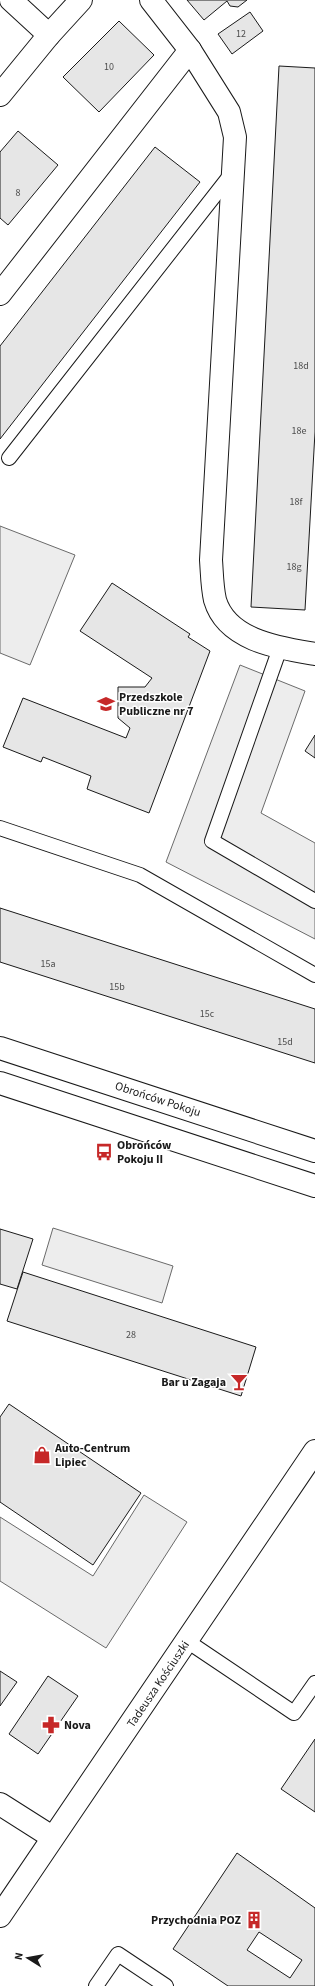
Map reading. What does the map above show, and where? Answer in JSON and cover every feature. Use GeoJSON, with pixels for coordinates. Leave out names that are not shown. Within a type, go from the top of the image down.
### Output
{"type":"FeatureCollection","features":[{"type":"Feature","properties":{"kind":"street"},"geometry":{"type":"LineString","coordinates":[[11,0],[49,36]]}},
{"type":"Feature","properties":{"kind":"street"},"geometry":{"type":"LineString","coordinates":[[0,95],[81,0]]}},
{"type":"Feature","properties":{"kind":"street"},"geometry":{"type":"LineString","coordinates":[[151,0],[190,50],[229,112],[235,137],[211,560],[215,600],[224,616],[235,627],[263,643],[280,648],[315,654]]}},
{"type":"Feature","properties":{"kind":"street"},"geometry":{"type":"LineString","coordinates":[[0,294],[190,50]]}},
{"type":"Feature","properties":{"kind":"street","name":"Obrońców Pokoju"},"geometry":{"type":"LineString","coordinates":[[0,1048],[315,1151]]}},
{"type":"Feature","properties":{"kind":"street"},"geometry":{"type":"LineString","coordinates":[[0,1084],[315,1186]]}},
{"type":"Feature","properties":{"kind":"street","name":"Tadeusza Kościuszki"},"geometry":{"type":"LineString","coordinates":[[0,1916],[52,1837],[187,1641],[315,1451]]}},
{"type":"Feature","properties":{"kind":"street"},"geometry":{"type":"LineString","coordinates":[[0,1804],[52,1837]]}},
{"type":"Feature","properties":{"kind":"lane"},"geometry":{"type":"LineString","coordinates":[[9,458],[233,171]]}},
{"type":"Feature","properties":{"kind":"lane"},"geometry":{"type":"LineString","coordinates":[[280,648],[212,841],[315,901]]}},
{"type":"Feature","properties":{"kind":"lane"},"geometry":{"type":"LineString","coordinates":[[0,828],[140,875],[315,975]]}},
{"type":"Feature","properties":{"kind":"lane"},"geometry":{"type":"LineString","coordinates":[[187,1641],[294,1713],[315,1683]]}},
{"type":"Feature","properties":{"kind":"lane"},"geometry":{"type":"LineString","coordinates":[[96,1986],[118,1954],[166,1986]]}},
{"type":"Feature","properties":{"kind":"shaded area"},"geometry":{"type":"Polygon","coordinates":[[[0,526],[75,555],[30,665],[0,653],[0,526]]]}},
{"type":"Feature","properties":{"kind":"shaded area"},"geometry":{"type":"Polygon","coordinates":[[[240,665],[305,691],[261,813],[315,843],[315,939],[166,862],[240,665]]]}},
{"type":"Feature","properties":{"kind":"shaded area"},"geometry":{"type":"Polygon","coordinates":[[[53,1228],[173,1266],[162,1303],[42,1265],[53,1228]]]}},
{"type":"Feature","properties":{"kind":"shaded area"},"geometry":{"type":"Polygon","coordinates":[[[144,1495],[187,1522],[106,1648],[0,1581],[0,1517],[93,1576],[144,1495]]]}},
{"type":"Feature","properties":{"kind":"building"},"geometry":{"type":"Polygon","coordinates":[[[187,0],[247,0],[238,7],[230,6],[227,1],[204,20],[187,0]]]}},
{"type":"Feature","properties":{"kind":"building"},"geometry":{"type":"Polygon","coordinates":[[[250,12],[263,31],[232,54],[218,34],[250,12]]]}},
{"type":"Feature","properties":{"kind":"building"},"geometry":{"type":"Polygon","coordinates":[[[119,21],[154,55],[99,112],[63,77],[119,21]]]}},
{"type":"Feature","properties":{"kind":"building"},"geometry":{"type":"Polygon","coordinates":[[[279,66],[315,68],[315,432],[305,610],[251,607],[279,66]]]}},
{"type":"Feature","properties":{"kind":"building"},"geometry":{"type":"Polygon","coordinates":[[[18,131],[58,165],[8,225],[0,218],[0,152],[18,131]]]}},
{"type":"Feature","properties":{"kind":"building"},"geometry":{"type":"Polygon","coordinates":[[[155,147],[200,182],[0,439],[0,346],[155,147]]]}},
{"type":"Feature","properties":{"kind":"building"},"geometry":{"type":"Polygon","coordinates":[[[112,583],[190,634],[188,637],[210,651],[149,813],[87,789],[91,776],[43,757],[41,762],[3,747],[23,698],[126,738],[130,728],[118,718],[118,687],[145,687],[152,678],[80,631],[112,583]]]}},
{"type":"Feature","properties":{"kind":"building"},"geometry":{"type":"Polygon","coordinates":[[[315,735],[315,758],[305,751],[315,735]]]}},
{"type":"Feature","properties":{"kind":"building"},"geometry":{"type":"Polygon","coordinates":[[[0,908],[315,1009],[315,1063],[0,962],[0,908]]]}},
{"type":"Feature","properties":{"kind":"building"},"geometry":{"type":"Polygon","coordinates":[[[0,1229],[33,1239],[17,1289],[0,1284],[0,1229]]]}},
{"type":"Feature","properties":{"kind":"building"},"geometry":{"type":"Polygon","coordinates":[[[23,1272],[256,1347],[241,1396],[7,1321],[23,1272]]]}},
{"type":"Feature","properties":{"kind":"building","name":"Auto-Centrum Lipiec"},"geometry":{"type":"Polygon","coordinates":[[[9,1404],[141,1493],[93,1565],[0,1502],[0,1417],[9,1404]]]}},
{"type":"Feature","properties":{"kind":"building"},"geometry":{"type":"Polygon","coordinates":[[[0,1671],[17,1682],[0,1706],[0,1671]]]}},
{"type":"Feature","properties":{"kind":"building"},"geometry":{"type":"Polygon","coordinates":[[[48,1676],[78,1696],[38,1754],[9,1734],[48,1676]]]}},
{"type":"Feature","properties":{"kind":"building"},"geometry":{"type":"Polygon","coordinates":[[[315,1739],[315,1812],[281,1789],[315,1739]]]}},
{"type":"Feature","properties":{"kind":"building","name":"Przychodnia POZ"},"geometry":{"type":"Polygon","coordinates":[[[237,1853],[315,1908],[315,1986],[228,1986],[173,1949],[237,1853]],[[259,1932],[247,1950],[290,1978],[302,1960],[259,1932]]]}},
{"type":"Feature","properties":{"kind":"place","name":"Przedszkole Publiczne nr 7"},"geometry":{"type":"Point","coordinates":[106,704]}},
{"type":"Feature","properties":{"kind":"place","name":"Obrońców Pokoju II"},"geometry":{"type":"Point","coordinates":[104,1152]}},
{"type":"Feature","properties":{"kind":"place","name":"Bar u Zagaja"},"geometry":{"type":"Point","coordinates":[239,1382]}},
{"type":"Feature","properties":{"kind":"place","name":"Auto-Centrum Lipiec"},"geometry":{"type":"Point","coordinates":[42,1455]}},
{"type":"Feature","properties":{"kind":"place","name":"Nova"},"geometry":{"type":"Point","coordinates":[51,1725]}},
{"type":"Feature","properties":{"kind":"place","name":"Przychodnia POZ"},"geometry":{"type":"Point","coordinates":[254,1920]}}]}
